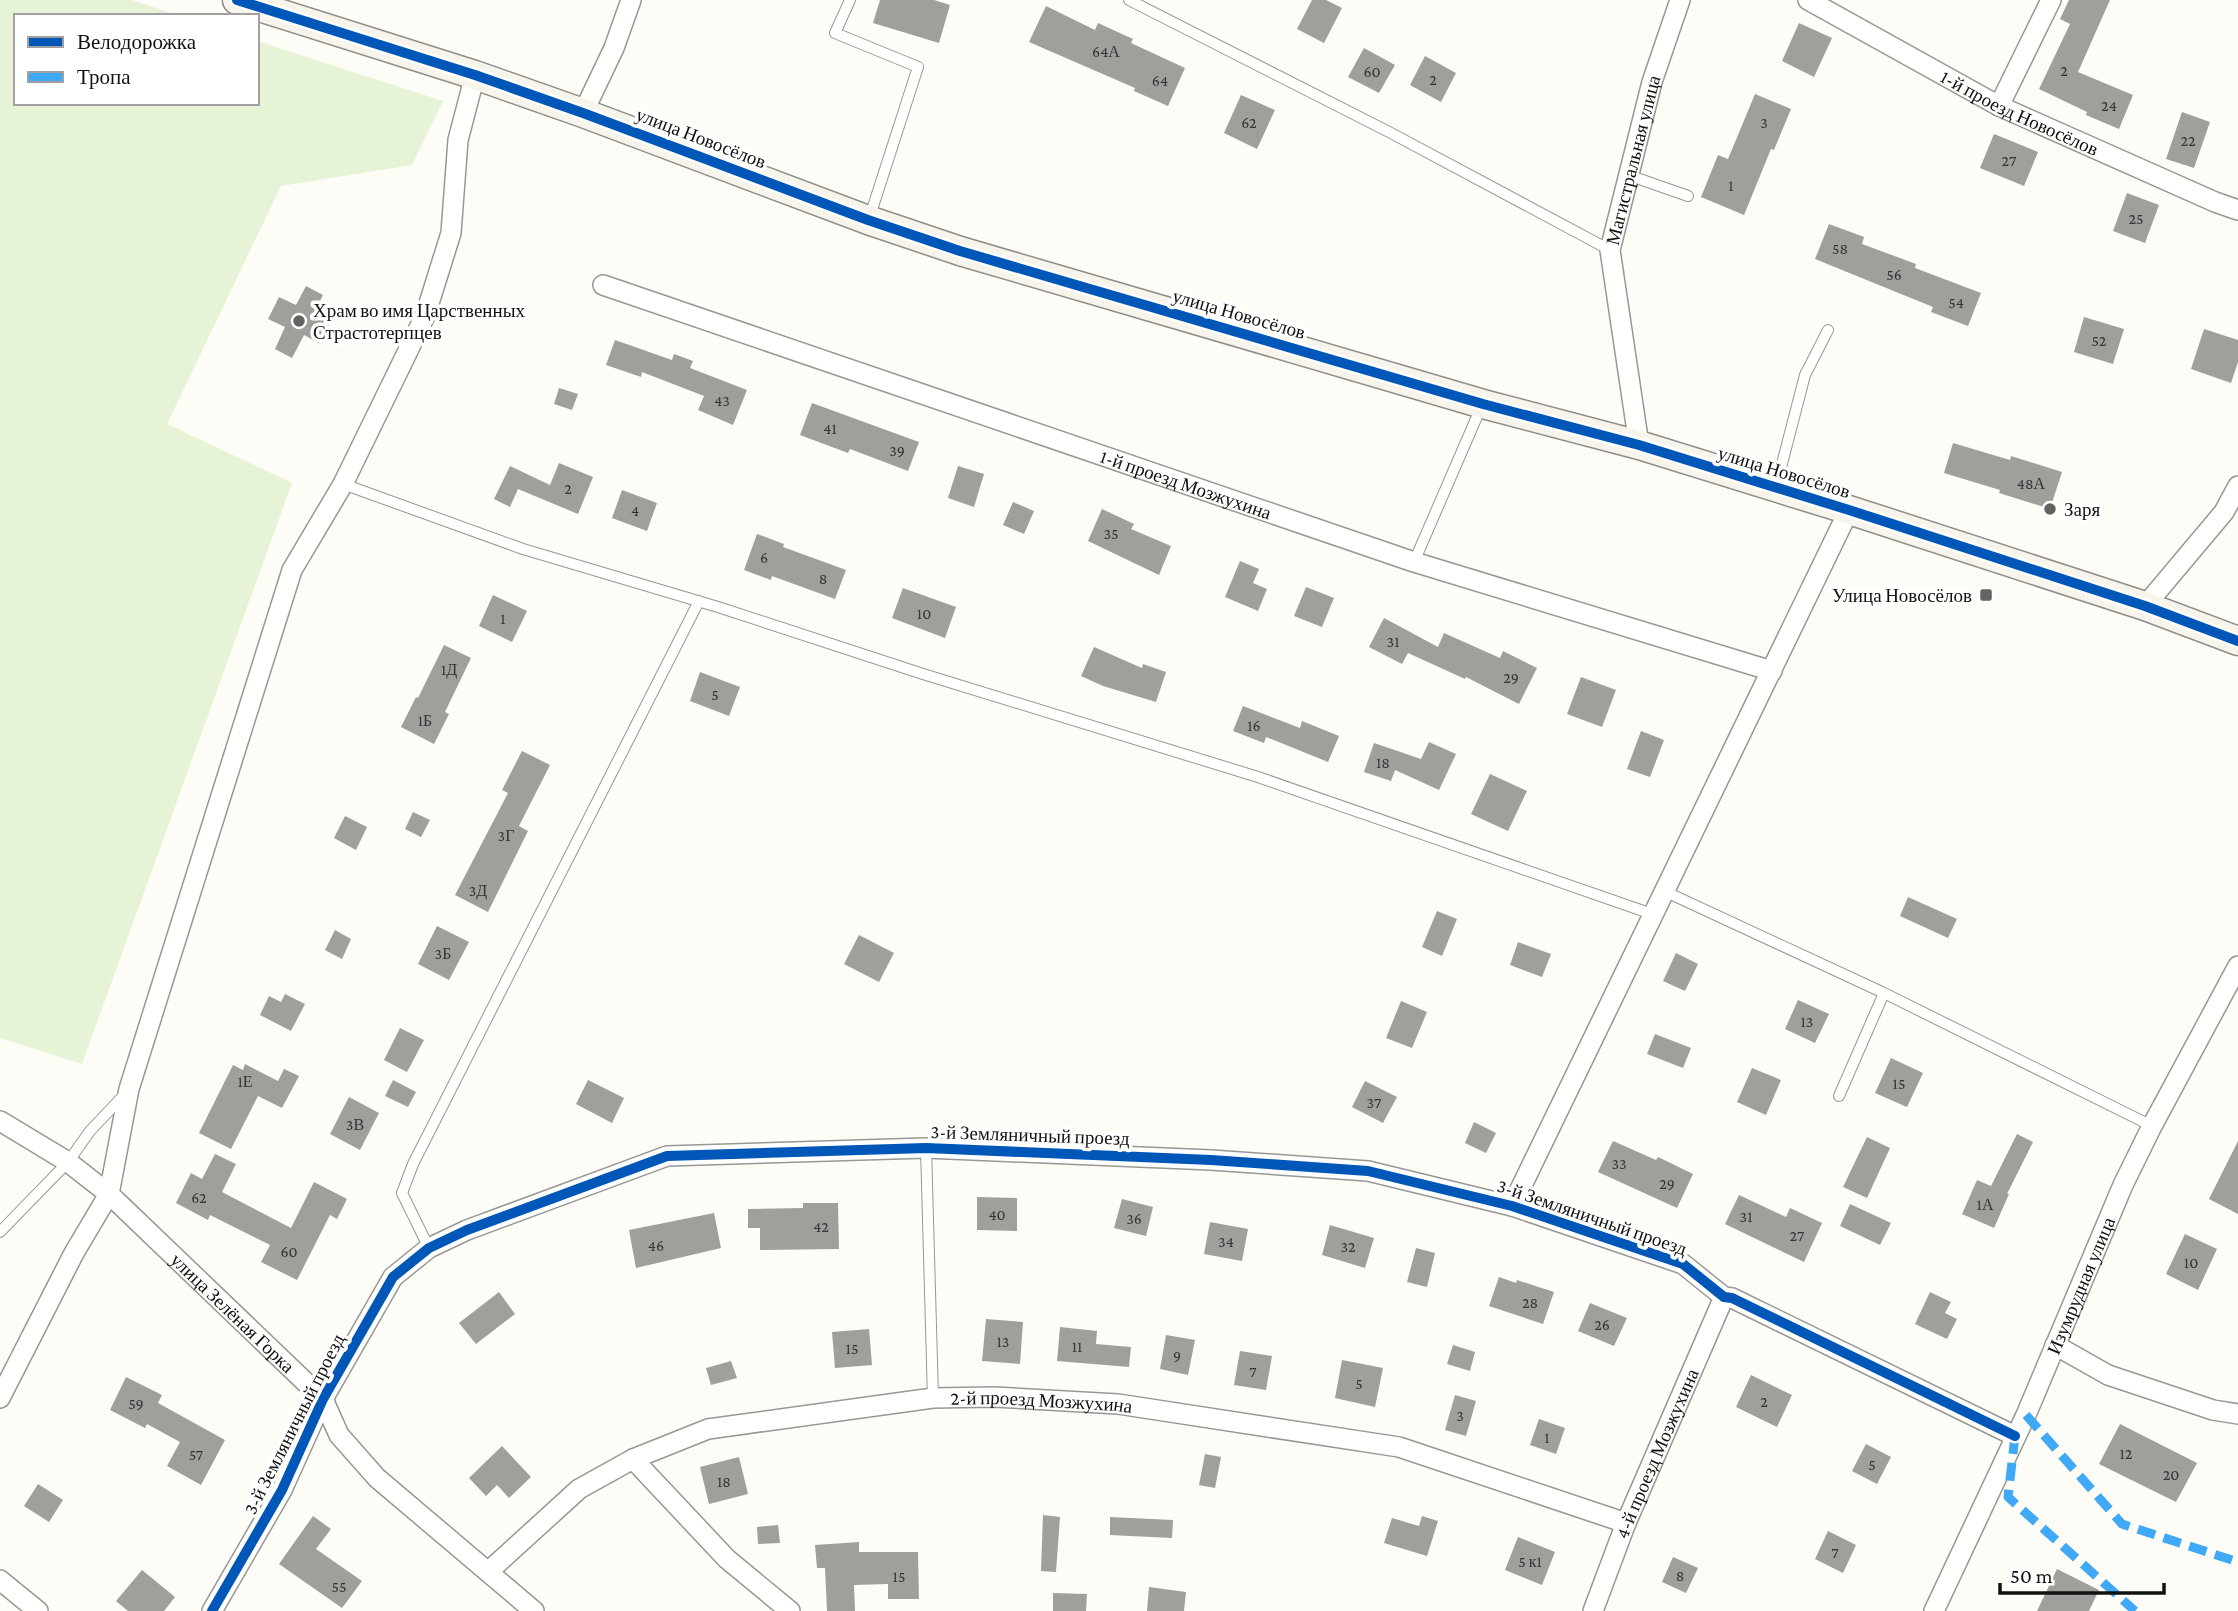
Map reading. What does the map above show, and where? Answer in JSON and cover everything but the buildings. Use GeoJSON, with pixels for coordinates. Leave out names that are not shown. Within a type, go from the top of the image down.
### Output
{"type":"FeatureCollection","features":[{"type":"Feature","properties":{"kind":"street","name":"улица Новосёлов"},"geometry":{"type":"LineString","coordinates":[[237,0],[475,75],[960,251],[1483,404],[1639,445],[2145,606],[2238,641]]}},
{"type":"Feature","properties":{"kind":"street"},"geometry":{"type":"LineString","coordinates":[[583,113],[614,48],[631,0]]}},
{"type":"Feature","properties":{"kind":"street","name":"1-й проезд Новосёлов"},"geometry":{"type":"LineString","coordinates":[[1808,0],[1999,106],[2238,210]]}},
{"type":"Feature","properties":{"kind":"street"},"geometry":{"type":"LineString","coordinates":[[1999,106],[2051,0]]}},
{"type":"Feature","properties":{"kind":"street","name":"Магистральная улица"},"geometry":{"type":"LineString","coordinates":[[1639,445],[1610,250],[1652,82],[1676,2]]}},
{"type":"Feature","properties":{"kind":"street"},"geometry":{"type":"LineString","coordinates":[[0,1398],[74,1253],[109,1194],[129,1089],[292,570],[343,484],[425,316],[451,233],[458,140],[475,75]]}},
{"type":"Feature","properties":{"kind":"street","name":"1-й проезд Мозжухина"},"geometry":{"type":"LineString","coordinates":[[603,285],[1414,562],[1772,671]]}},
{"type":"Feature","properties":{"kind":"street"},"geometry":{"type":"LineString","coordinates":[[2145,606],[2224,512],[2238,486]]}},
{"type":"Feature","properties":{"kind":"street"},"geometry":{"type":"LineString","coordinates":[[1512,1206],[1849,510]]}},
{"type":"Feature","properties":{"kind":"street","name":"Изумрудная улица"},"geometry":{"type":"LineString","coordinates":[[1934,1611],[2015,1436],[2123,1185],[2238,966]]}},
{"type":"Feature","properties":{"kind":"street","name":"улица Зелёная Горка"},"geometry":{"type":"LineString","coordinates":[[0,1121],[68,1162],[109,1194],[323,1399],[339,1435],[377,1478],[534,1611]]}},
{"type":"Feature","properties":{"kind":"street","name":"3-й Земляничный проезд"},"geometry":{"type":"LineString","coordinates":[[212,1611],[282,1490],[323,1399],[393,1277],[429,1248],[467,1230],[667,1156],[926,1148],[1212,1160],[1368,1171],[1512,1206],[1683,1264],[1724,1297],[1732,1298],[2015,1436]]}},
{"type":"Feature","properties":{"kind":"street","name":"4-й проезд Мозжухина"},"geometry":{"type":"LineString","coordinates":[[1593,1611],[1626,1523],[1724,1297]]}},
{"type":"Feature","properties":{"kind":"street"},"geometry":{"type":"LineString","coordinates":[[2055,1345],[2108,1375],[2213,1410],[2238,1414]]}},
{"type":"Feature","properties":{"kind":"street","name":"2-й проезд Мозжухина"},"geometry":{"type":"LineString","coordinates":[[489,1571],[579,1489],[633,1459],[708,1429],[933,1398],[994,1397],[1118,1404],[1399,1447],[1626,1523]]}},
{"type":"Feature","properties":{"kind":"street"},"geometry":{"type":"LineString","coordinates":[[633,1459],[727,1559],[790,1611]]}},
{"type":"Feature","properties":{"kind":"street"},"geometry":{"type":"LineString","coordinates":[[0,1580],[38,1611]]}},
{"type":"Feature","properties":{"kind":"lane"},"geometry":{"type":"LineString","coordinates":[[849,0],[835,33],[918,67],[869,220]]}},
{"type":"Feature","properties":{"kind":"lane"},"geometry":{"type":"LineString","coordinates":[[1129,0],[1391,133],[1610,250]]}},
{"type":"Feature","properties":{"kind":"lane"},"geometry":{"type":"LineString","coordinates":[[1628,175],[1688,196]]}},
{"type":"Feature","properties":{"kind":"lane"},"geometry":{"type":"LineString","coordinates":[[1776,487],[1805,375],[1828,330]]}},
{"type":"Feature","properties":{"kind":"lane"},"geometry":{"type":"LineString","coordinates":[[1414,562],[1483,404]]}},
{"type":"Feature","properties":{"kind":"lane"},"geometry":{"type":"LineString","coordinates":[[343,484],[523,549],[699,601],[1028,708],[1258,777],[1652,914]]}},
{"type":"Feature","properties":{"kind":"lane"},"geometry":{"type":"LineString","coordinates":[[429,1248],[402,1193],[413,1164],[699,601]]}},
{"type":"Feature","properties":{"kind":"lane"},"geometry":{"type":"LineString","coordinates":[[1663,891],[1884,993],[2152,1126]]}},
{"type":"Feature","properties":{"kind":"lane"},"geometry":{"type":"LineString","coordinates":[[1839,1096],[1884,993]]}},
{"type":"Feature","properties":{"kind":"lane"},"geometry":{"type":"LineString","coordinates":[[0,1232],[68,1162],[90,1131],[129,1089]]}},
{"type":"Feature","properties":{"kind":"lane"},"geometry":{"type":"LineString","coordinates":[[926,1148],[933,1398]]}},
{"type":"Feature","properties":{"kind":"green space"},"geometry":{"type":"Polygon","coordinates":[[[0,0],[132,0],[174,14],[14,14],[14,105],[259,105],[259,42],[443,101],[412,165],[281,186],[167,424],[292,483],[82,1064],[0,1038],[0,0]]]}},
{"type":"Feature","properties":{"kind":"marked path"},"geometry":{"type":"LineString","coordinates":[[2026,1415],[2122,1524],[2238,1562]]}},
{"type":"Feature","properties":{"kind":"marked path"},"geometry":{"type":"LineString","coordinates":[[2015,1436],[2008,1497],[2135,1611]]}},
{"type":"Feature","properties":{"kind":"cycle path"},"geometry":{"type":"LineString","coordinates":[[237,0],[475,75],[868,220],[960,251],[1483,404],[1639,445],[2145,606],[2238,641]]}},
{"type":"Feature","properties":{"kind":"cycle path"},"geometry":{"type":"LineString","coordinates":[[212,1611],[282,1490],[323,1399],[393,1277],[429,1248],[467,1230],[667,1156],[926,1148],[1211,1160],[1368,1171],[1512,1206],[1683,1264],[1724,1297],[1732,1298],[2015,1436]]}},
{"type":"Feature","properties":{"kind":"place","name":"Храм во имя Царственных Страстотерпцев"},"geometry":{"type":"Point","coordinates":[299,321]}},
{"type":"Feature","properties":{"kind":"place","name":"Заря"},"geometry":{"type":"Point","coordinates":[2050,509]}},
{"type":"Feature","properties":{"kind":"place","name":"Улица Новосёлов"},"geometry":{"type":"Point","coordinates":[1986,595]}}]}
